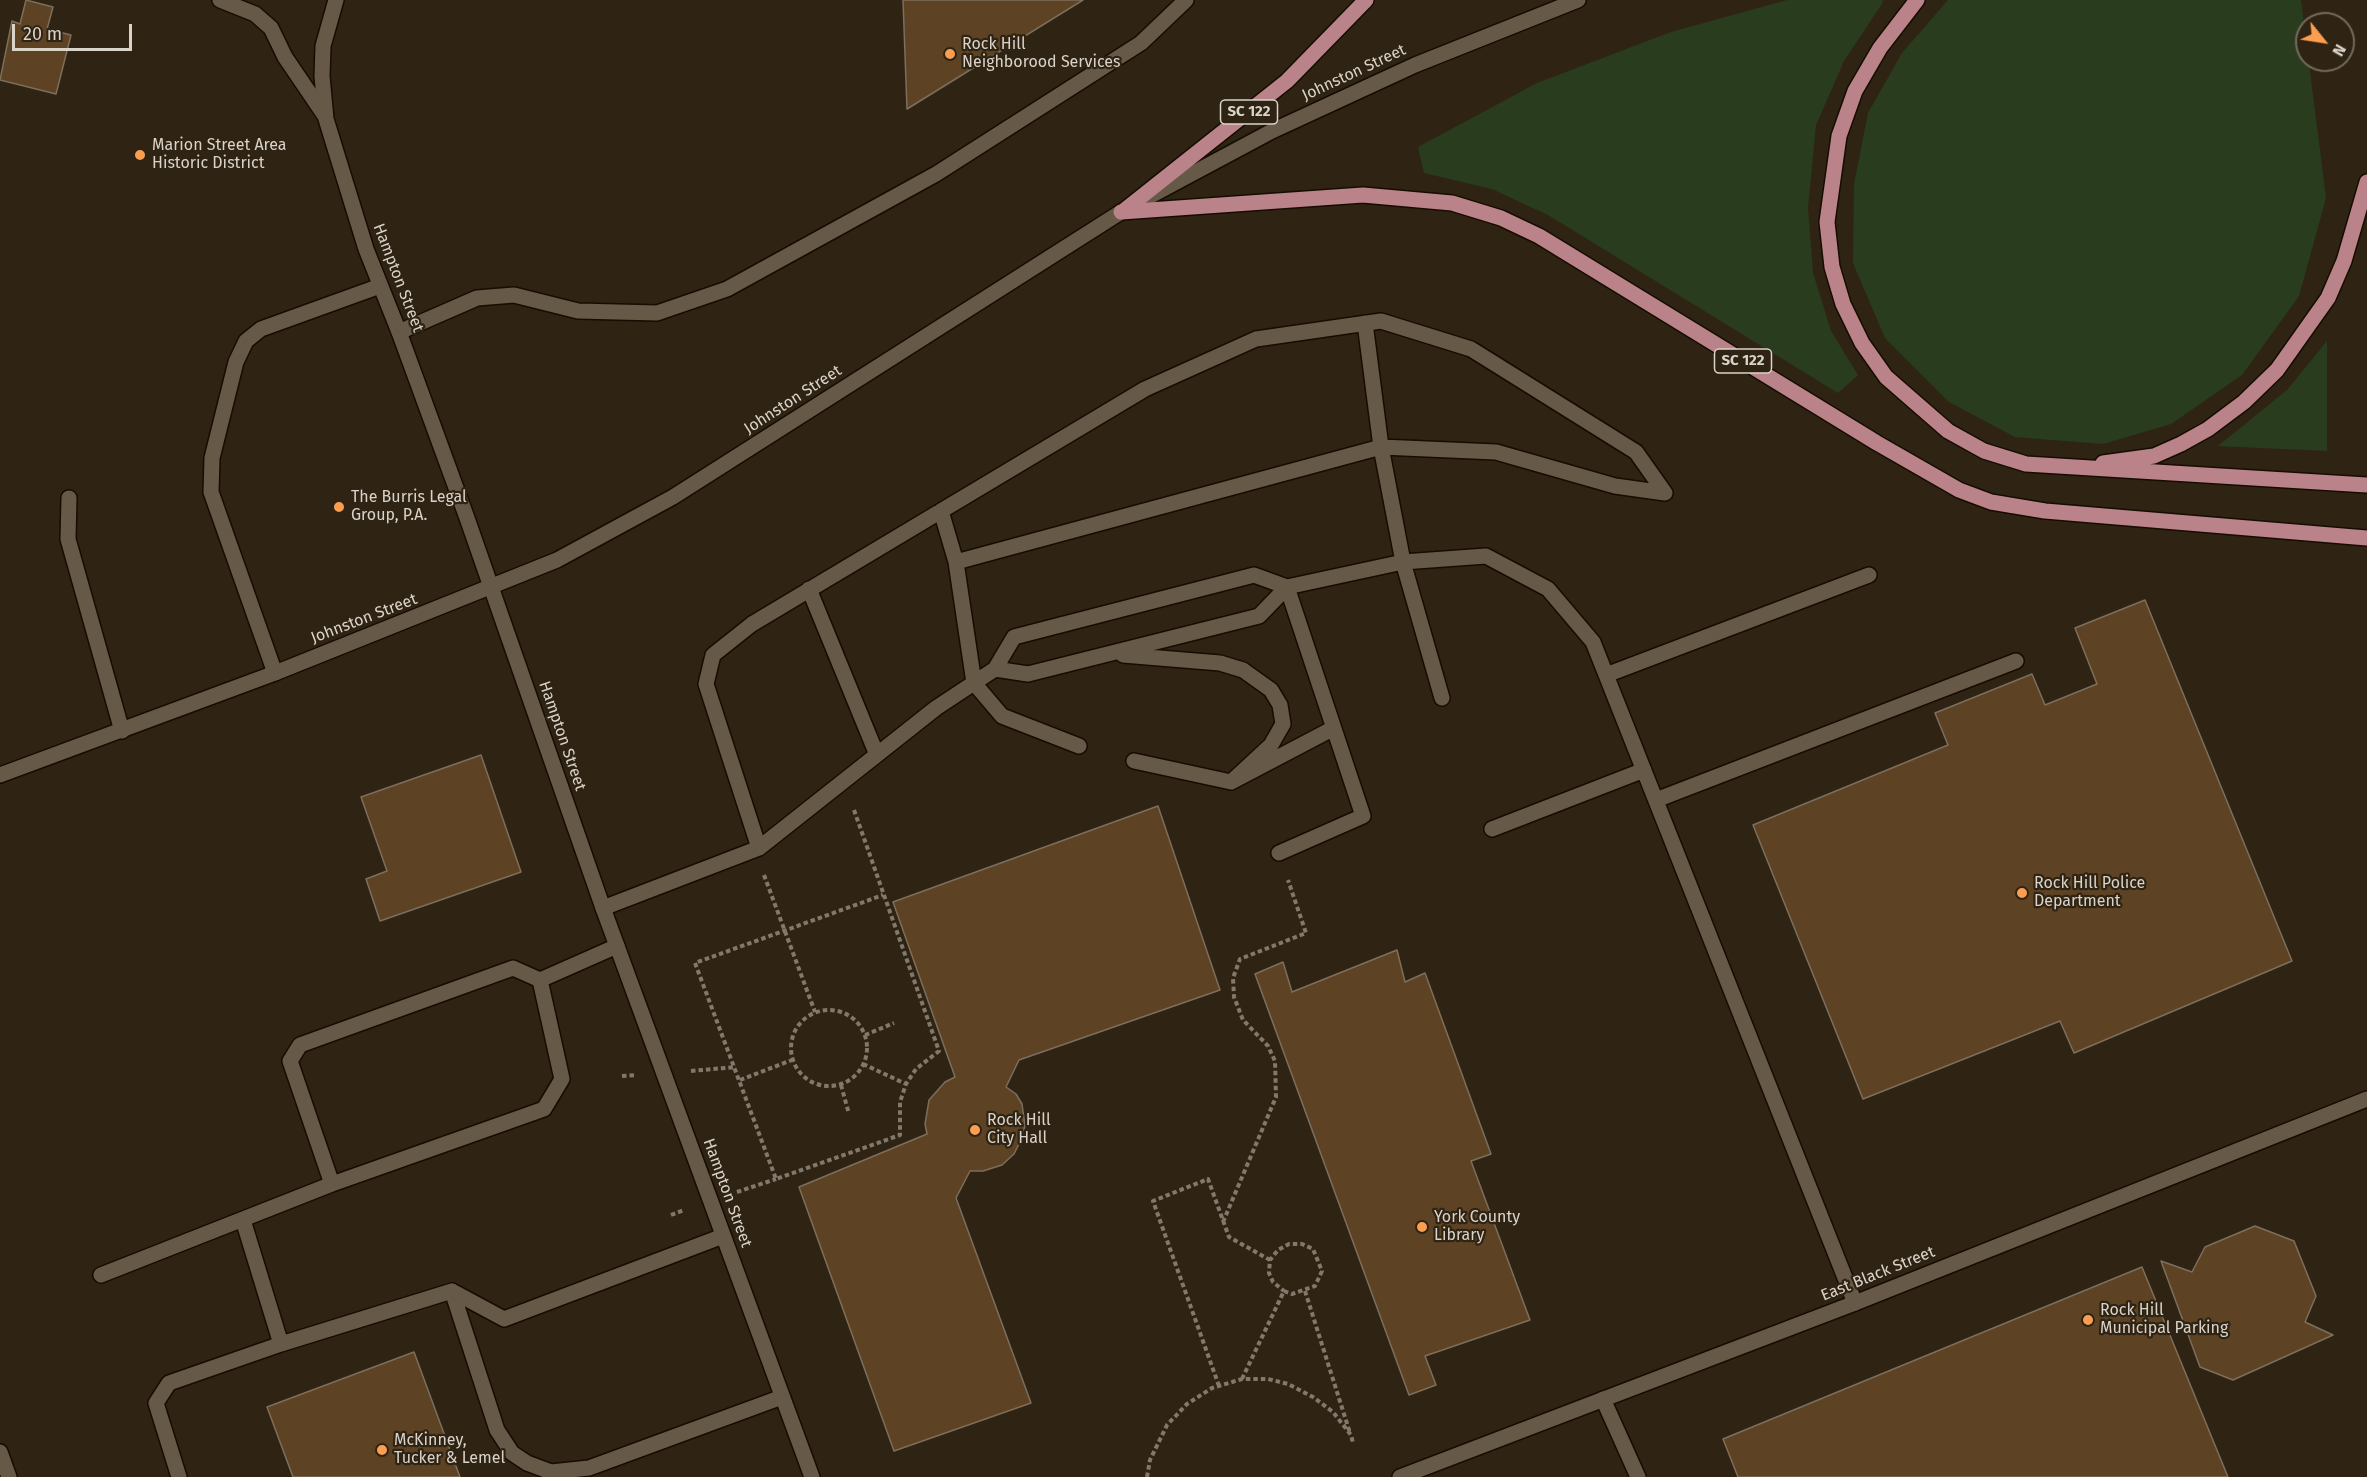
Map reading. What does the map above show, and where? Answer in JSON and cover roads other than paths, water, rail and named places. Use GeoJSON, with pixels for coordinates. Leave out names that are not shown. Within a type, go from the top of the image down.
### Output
{"type":"FeatureCollection","features":[{"type":"Feature","properties":{"kind":"main road"},"geometry":{"type":"LineString","coordinates":[[220,0],[255,14],[272,28],[285,57],[326,119]]}},
{"type":"Feature","properties":{"kind":"main road","name":"Hampton Street"},"geometry":{"type":"LineString","coordinates":[[336,0],[323,46],[322,76],[326,119],[366,249],[399,332],[603,908],[812,1477]]}},
{"type":"Feature","properties":{"kind":"main road"},"geometry":{"type":"LineString","coordinates":[[399,332],[477,298],[514,295],[578,311],[657,313],[727,289],[936,174],[1140,43],[1186,0]]}},
{"type":"Feature","properties":{"kind":"main road","name":"SC 122"},"geometry":{"type":"LineString","coordinates":[[1121,212],[1287,81],[1366,0]]}},
{"type":"Feature","properties":{"kind":"main road","name":"Johnston Street"},"geometry":{"type":"LineString","coordinates":[[0,775],[275,673],[557,560],[673,497],[1121,212],[1272,131],[1415,65],[1578,0]]}},
{"type":"Feature","properties":{"kind":"main road"},"geometry":{"type":"LineString","coordinates":[[1917,0],[1880,48],[1856,91],[1839,136],[1827,222],[1832,267],[1843,304],[1862,343],[1886,377],[1948,431],[1984,451],[2026,464],[2367,485]]}},
{"type":"Feature","properties":{"kind":"main road"},"geometry":{"type":"LineString","coordinates":[[2068,468],[2154,456],[2208,429],[2244,402],[2277,370],[2328,298],[2344,261],[2367,182]]}},
{"type":"Feature","properties":{"kind":"main road","name":"SC 122"},"geometry":{"type":"LineString","coordinates":[[1121,212],[1363,195],[1452,203],[1501,218],[1539,236],[1877,444],[1959,490],[1991,502],[2045,511],[2367,538]]}},
{"type":"Feature","properties":{"kind":"main road"},"geometry":{"type":"LineString","coordinates":[[275,673],[211,492],[212,458],[237,362],[246,341],[261,328],[380,286]]}},
{"type":"Feature","properties":{"kind":"main road"},"geometry":{"type":"LineString","coordinates":[[757,849],[706,684],[712,655],[752,624],[1145,389],[1256,339],[1381,321],[1470,349],[1636,452],[1665,493],[1615,486],[1496,452],[1382,447],[956,562]]}},
{"type":"Feature","properties":{"kind":"main road"},"geometry":{"type":"LineString","coordinates":[[1365,323],[1382,447],[1403,562],[1442,698]]}},
{"type":"Feature","properties":{"kind":"main road"},"geometry":{"type":"LineString","coordinates":[[69,498],[68,539],[122,731]]}},
{"type":"Feature","properties":{"kind":"main road"},"geometry":{"type":"LineString","coordinates":[[941,511],[956,562],[974,683],[1002,716],[1079,746]]}},
{"type":"Feature","properties":{"kind":"main road"},"geometry":{"type":"LineString","coordinates":[[603,908],[757,849],[936,708],[996,669],[1014,637],[1254,575],[1287,587],[1403,562],[1486,556],[1548,589],[1593,642],[1855,1303]]}},
{"type":"Feature","properties":{"kind":"main road"},"geometry":{"type":"LineString","coordinates":[[1606,675],[1869,575]]}},
{"type":"Feature","properties":{"kind":"main road"},"geometry":{"type":"LineString","coordinates":[[996,669],[1028,674],[1259,616],[1287,587]]}},
{"type":"Feature","properties":{"kind":"main road"},"geometry":{"type":"LineString","coordinates":[[1279,853],[1363,816],[1332,729],[1287,587]]}},
{"type":"Feature","properties":{"kind":"main road"},"geometry":{"type":"LineString","coordinates":[[809,589],[877,755]]}},
{"type":"Feature","properties":{"kind":"main road"},"geometry":{"type":"LineString","coordinates":[[1114,654],[1220,663],[1243,670],[1271,690],[1280,705],[1283,724],[1271,745],[1231,782]]}},
{"type":"Feature","properties":{"kind":"main road"},"geometry":{"type":"LineString","coordinates":[[1656,800],[2016,662]]}},
{"type":"Feature","properties":{"kind":"main road"},"geometry":{"type":"LineString","coordinates":[[1134,761],[1231,782],[1332,729]]}},
{"type":"Feature","properties":{"kind":"main road"},"geometry":{"type":"LineString","coordinates":[[1492,829],[1644,770]]}},
{"type":"Feature","properties":{"kind":"main road"},"geometry":{"type":"LineString","coordinates":[[332,1184],[291,1061],[300,1045],[513,968],[540,980],[617,946]]}},
{"type":"Feature","properties":{"kind":"main road"},"geometry":{"type":"LineString","coordinates":[[101,1275],[332,1184],[544,1109],[562,1079],[540,980]]}},
{"type":"Feature","properties":{"kind":"main road","name":"East Black Street"},"geometry":{"type":"LineString","coordinates":[[1400,1477],[1855,1303],[2367,1099]]}},
{"type":"Feature","properties":{"kind":"main road"},"geometry":{"type":"LineString","coordinates":[[243,1220],[281,1344]]}},
{"type":"Feature","properties":{"kind":"main road"},"geometry":{"type":"LineString","coordinates":[[179,1477],[156,1403],[170,1383],[281,1344],[452,1291],[504,1319],[723,1236]]}},
{"type":"Feature","properties":{"kind":"main road"},"geometry":{"type":"LineString","coordinates":[[452,1291],[497,1430],[512,1453],[551,1472],[589,1468],[782,1397]]}},
{"type":"Feature","properties":{"kind":"main road"},"geometry":{"type":"LineString","coordinates":[[1603,1399],[1638,1477]]}},
{"type":"Feature","properties":{"kind":"main road"},"geometry":{"type":"LineString","coordinates":[[0,1452],[9,1477]]}},
{"type":"Feature","properties":{"kind":"place","name":"Rock Hill Neighborood Services"},"geometry":{"type":"Point","coordinates":[950,54]}},
{"type":"Feature","properties":{"kind":"place","name":"Marion Street Area Historic District"},"geometry":{"type":"Point","coordinates":[140,155]}},
{"type":"Feature","properties":{"kind":"place","name":"The Burris Legal Group, P.A."},"geometry":{"type":"Point","coordinates":[339,507]}},
{"type":"Feature","properties":{"kind":"place","name":"Rock Hill Police Department"},"geometry":{"type":"Point","coordinates":[2022,893]}},
{"type":"Feature","properties":{"kind":"place","name":"Rock Hill City Hall"},"geometry":{"type":"Point","coordinates":[975,1130]}},
{"type":"Feature","properties":{"kind":"place","name":"York County Library"},"geometry":{"type":"Point","coordinates":[1422,1227]}},
{"type":"Feature","properties":{"kind":"place","name":"Rock Hill Municipal Parking"},"geometry":{"type":"Point","coordinates":[2088,1320]}},
{"type":"Feature","properties":{"kind":"place","name":"McKinney, Tucker & Lemel"},"geometry":{"type":"Point","coordinates":[382,1450]}}]}
